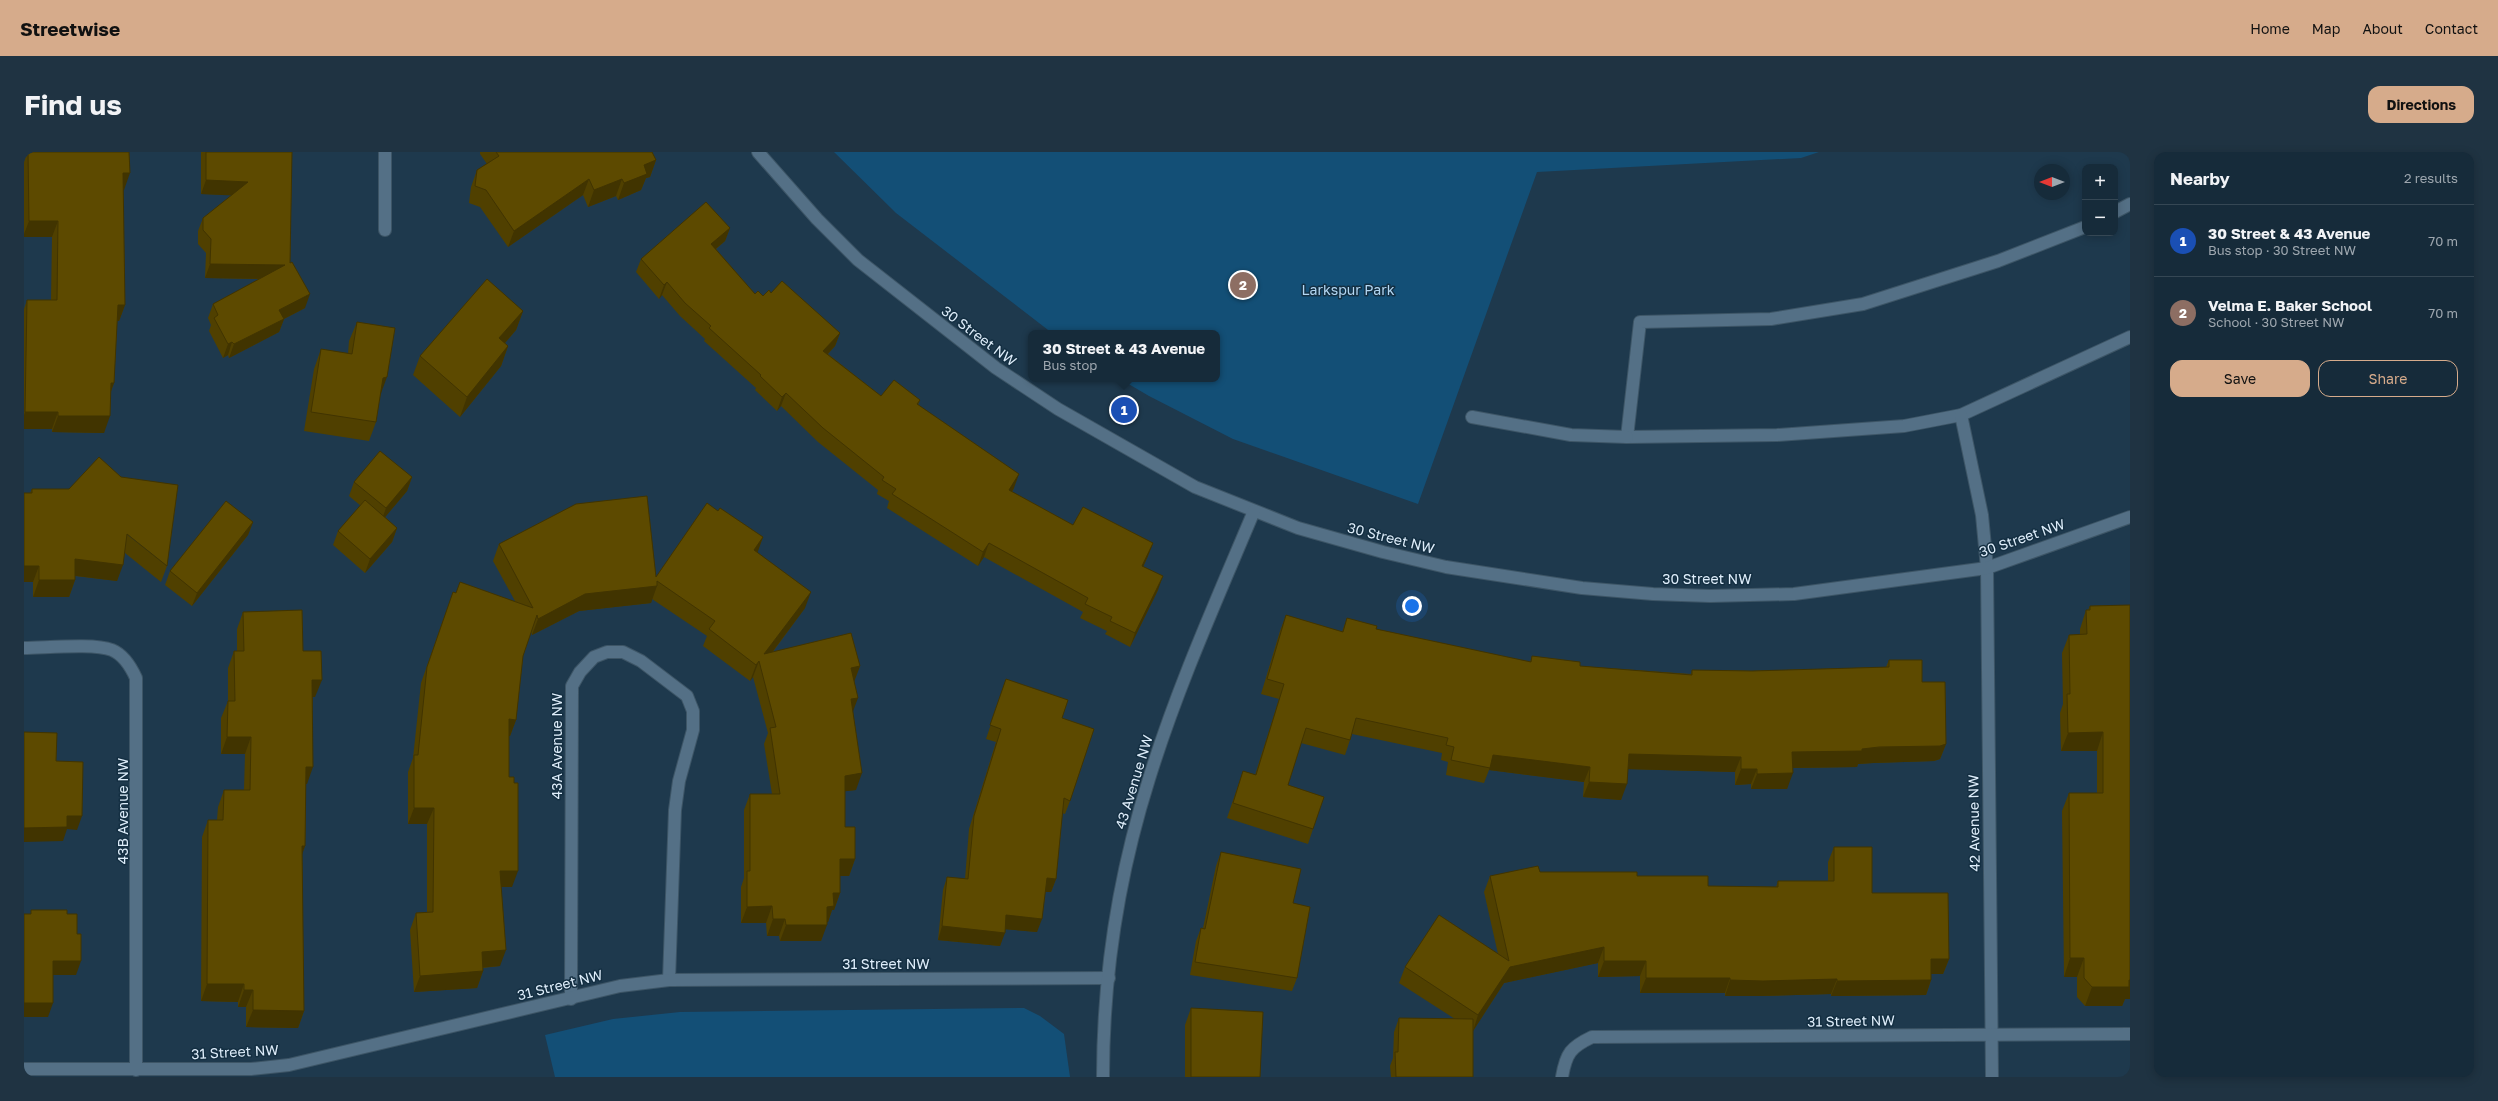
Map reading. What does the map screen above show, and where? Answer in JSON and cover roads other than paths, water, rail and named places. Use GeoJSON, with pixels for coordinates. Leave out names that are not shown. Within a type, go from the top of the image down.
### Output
{"type":"FeatureCollection","features":[{"type":"Feature","properties":{"kind":"street"},"geometry":{"type":"LineString","coordinates":[[385,152],[385,230]]}},
{"type":"Feature","properties":{"kind":"street","name":"30 Street NW"},"geometry":{"type":"LineString","coordinates":[[758,152],[817,219],[858,260],[996,368],[1058,409],[1195,487],[1298,528],[1383,552],[1446,567],[1582,588],[1645,594],[1710,596],[1794,594],[1987,568],[2130,517]]}},
{"type":"Feature","properties":{"kind":"street"},"geometry":{"type":"LineString","coordinates":[[2118,210],[2130,204]]}},
{"type":"Feature","properties":{"kind":"street"},"geometry":{"type":"LineString","coordinates":[[1627,437],[1640,322],[1771,320],[1863,304],[1998,260],[2082,228]]}},
{"type":"Feature","properties":{"kind":"street"},"geometry":{"type":"LineString","coordinates":[[1472,417],[1572,435],[1627,437],[1785,434],[1904,426],[1961,415],[2130,337]]}},
{"type":"Feature","properties":{"kind":"street","name":"42 Avenue NW"},"geometry":{"type":"LineString","coordinates":[[1961,415],[1982,515],[1987,568],[1992,1077]]}},
{"type":"Feature","properties":{"kind":"street","name":"43 Avenue NW"},"geometry":{"type":"LineString","coordinates":[[1103,1077],[1109,978],[1119,899],[1132,839],[1149,778],[1170,716],[1254,511]]}},
{"type":"Feature","properties":{"kind":"street","name":"43B Avenue NW"},"geometry":{"type":"LineString","coordinates":[[24,648],[90,648],[112,650],[129,663],[136,678],[136,1070]]}},
{"type":"Feature","properties":{"kind":"street","name":"43A Avenue NW"},"geometry":{"type":"LineString","coordinates":[[571,999],[572,686],[580,672],[594,657],[606,652],[622,652],[641,661],[686,696],[693,711],[693,730],[679,780],[676,810],[669,980]]}},
{"type":"Feature","properties":{"kind":"street","name":"31 Street NW"},"geometry":{"type":"LineString","coordinates":[[24,1069],[251,1070],[289,1064],[571,999],[620,986],[669,980],[1109,978]]}},
{"type":"Feature","properties":{"kind":"street","name":"31 Street NW"},"geometry":{"type":"LineString","coordinates":[[1562,1077],[1565,1062],[1574,1046],[1592,1037],[2130,1034]]}},
{"type":"Feature","properties":{"kind":"place","name":"Velma E. Baker School"},"geometry":{"type":"Point","coordinates":[1243,285]}},
{"type":"Feature","properties":{"kind":"place","name":"30 Street & 43 Avenue"},"geometry":{"type":"Point","coordinates":[1124,410]}},
{"type":"Feature","properties":{"kind":"park label","name":"Larkspur Park"},"geometry":{"type":"Point","coordinates":[1348,290]}}]}
